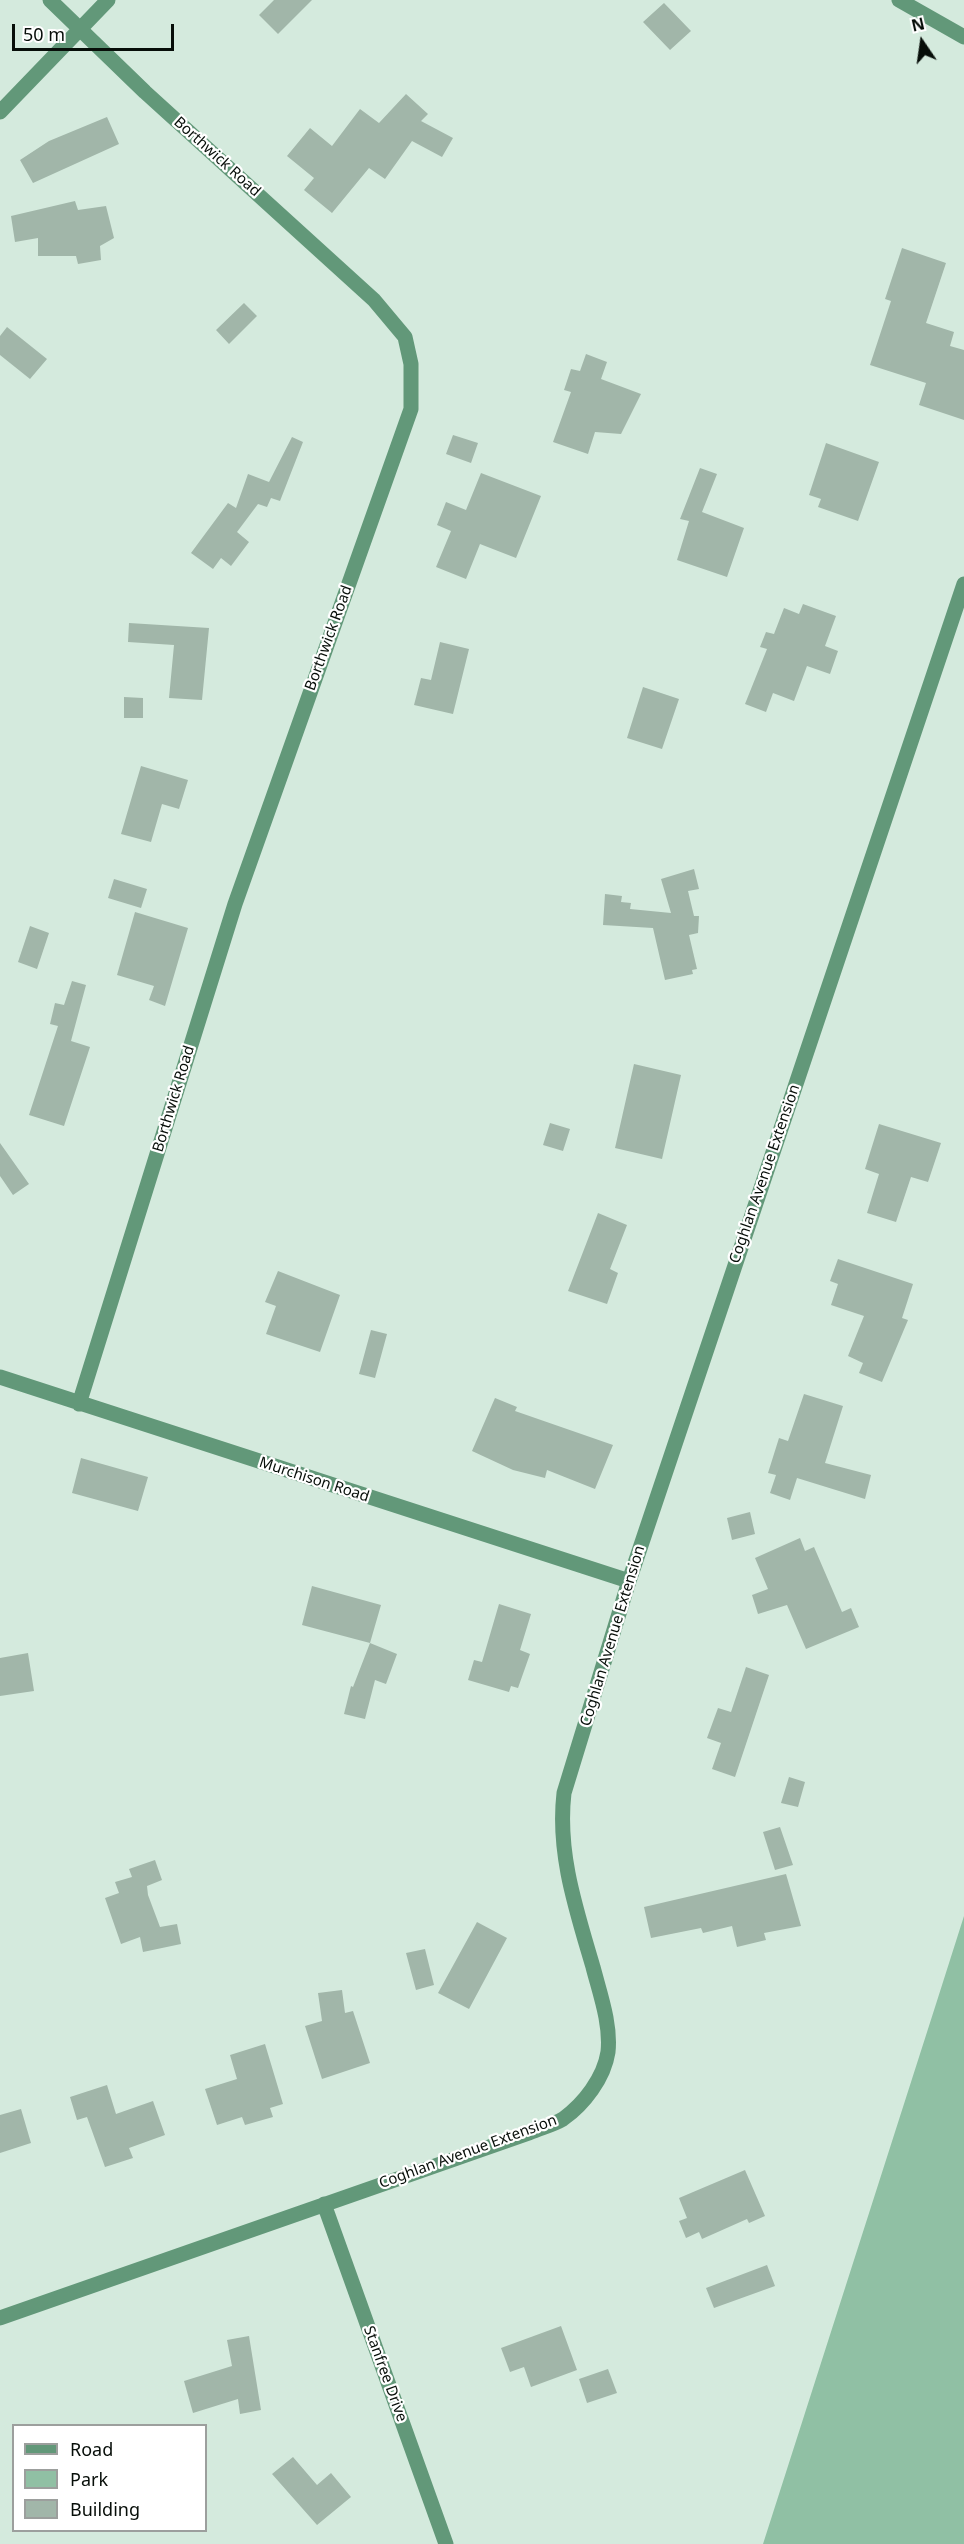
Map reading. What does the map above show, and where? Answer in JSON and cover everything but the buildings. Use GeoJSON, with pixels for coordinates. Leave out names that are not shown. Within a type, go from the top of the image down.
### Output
{"type":"FeatureCollection","features":[{"type":"Feature","properties":{"kind":"street","name":"Borthwick Road"},"geometry":{"type":"LineString","coordinates":[[50,0],[374,300],[405,338],[411,364],[411,409],[235,904],[79,1404]]}},
{"type":"Feature","properties":{"kind":"street"},"geometry":{"type":"LineString","coordinates":[[0,112],[108,0]]}},
{"type":"Feature","properties":{"kind":"street"},"geometry":{"type":"LineString","coordinates":[[899,0],[964,38]]}},
{"type":"Feature","properties":{"kind":"street","name":"Coghlan Avenue Extension"},"geometry":{"type":"LineString","coordinates":[[0,2318],[562,2119],[586,2097],[598,2079],[608,2053],[606,2018],[574,1902],[562,1848],[561,1820],[564,1793],[629,1581],[964,584]]}},
{"type":"Feature","properties":{"kind":"street","name":"Murchison Road"},"geometry":{"type":"LineString","coordinates":[[0,1377],[629,1581]]}},
{"type":"Feature","properties":{"kind":"street","name":"Stanfree Drive"},"geometry":{"type":"LineString","coordinates":[[324,2204],[446,2544]]}},
{"type":"Feature","properties":{"kind":"green space"},"geometry":{"type":"Polygon","coordinates":[[[964,1916],[964,2544],[763,2544],[936,2004],[964,1916]]]}}]}
